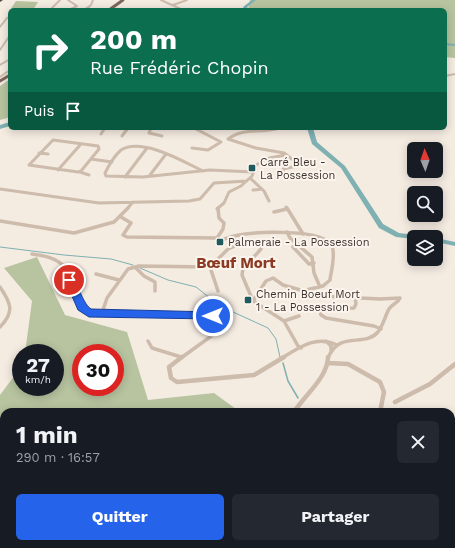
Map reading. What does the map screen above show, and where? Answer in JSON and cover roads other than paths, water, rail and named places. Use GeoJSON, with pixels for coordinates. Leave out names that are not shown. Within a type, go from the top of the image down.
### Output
{"type":"FeatureCollection","features":[{"type":"Feature","properties":{"kind":"main road"},"geometry":{"type":"LineString","coordinates":[[113,8],[123,0]]}},
{"type":"Feature","properties":{"kind":"street"},"geometry":{"type":"LineString","coordinates":[[52,8],[60,0]]}},
{"type":"Feature","properties":{"kind":"street"},"geometry":{"type":"LineString","coordinates":[[68,0],[77,6],[73,8]]}},
{"type":"Feature","properties":{"kind":"street"},"geometry":{"type":"LineString","coordinates":[[87,8],[93,3],[93,0]]}},
{"type":"Feature","properties":{"kind":"street"},"geometry":{"type":"LineString","coordinates":[[161,0],[179,8]]}},
{"type":"Feature","properties":{"kind":"street"},"geometry":{"type":"LineString","coordinates":[[173,5],[187,0]]}},
{"type":"Feature","properties":{"kind":"street"},"geometry":{"type":"LineString","coordinates":[[0,27],[8,19]]}},
{"type":"Feature","properties":{"kind":"street"},"geometry":{"type":"LineString","coordinates":[[0,50],[8,38]]}},
{"type":"Feature","properties":{"kind":"street"},"geometry":{"type":"LineString","coordinates":[[101,134],[104,130]]}},
{"type":"Feature","properties":{"kind":"street"},"geometry":{"type":"LineString","coordinates":[[122,136],[126,130]]}},
{"type":"Feature","properties":{"kind":"street"},"geometry":{"type":"LineString","coordinates":[[150,130],[149,133],[162,136]]}},
{"type":"Feature","properties":{"kind":"street"},"geometry":{"type":"LineString","coordinates":[[192,148],[212,151],[220,144],[221,141],[198,130]]}},
{"type":"Feature","properties":{"kind":"street"},"geometry":{"type":"LineString","coordinates":[[265,130],[240,131],[228,139],[256,148],[284,153],[297,164],[297,166],[283,169],[284,174],[277,178]]}},
{"type":"Feature","properties":{"kind":"street"},"geometry":{"type":"LineString","coordinates":[[80,172],[99,147],[53,140],[39,152],[29,165],[89,174]]}},
{"type":"Feature","properties":{"kind":"street"},"geometry":{"type":"LineString","coordinates":[[58,170],[81,144]]}},
{"type":"Feature","properties":{"kind":"street"},"geometry":{"type":"LineString","coordinates":[[203,171],[166,154],[147,148],[125,148],[112,162],[105,175],[124,177],[190,174],[203,171],[253,172]]}},
{"type":"Feature","properties":{"kind":"street"},"geometry":{"type":"LineString","coordinates":[[124,177],[147,148]]}},
{"type":"Feature","properties":{"kind":"street"},"geometry":{"type":"LineString","coordinates":[[39,152],[48,154]]}},
{"type":"Feature","properties":{"kind":"street"},"geometry":{"type":"LineString","coordinates":[[150,175],[166,154]]}},
{"type":"Feature","properties":{"kind":"street"},"geometry":{"type":"LineString","coordinates":[[217,238],[218,234],[223,229],[224,223],[219,218],[218,209],[224,203],[229,192],[249,179],[259,163],[269,158],[286,155]]}},
{"type":"Feature","properties":{"kind":"street"},"geometry":{"type":"LineString","coordinates":[[91,159],[112,162]]}},
{"type":"Feature","properties":{"kind":"street"},"geometry":{"type":"LineString","coordinates":[[0,189],[88,202],[195,200],[202,197],[212,184],[249,179],[262,189],[269,201]]}},
{"type":"Feature","properties":{"kind":"street"},"geometry":{"type":"LineString","coordinates":[[254,190],[262,189]]}},
{"type":"Feature","properties":{"kind":"street"},"geometry":{"type":"LineString","coordinates":[[0,221],[74,233],[102,227],[121,217],[133,202]]}},
{"type":"Feature","properties":{"kind":"street"},"geometry":{"type":"LineString","coordinates":[[274,212],[286,208],[303,234]]}},
{"type":"Feature","properties":{"kind":"street"},"geometry":{"type":"LineString","coordinates":[[121,217],[131,223],[124,235],[127,237],[217,238],[222,240],[243,234],[287,232],[324,238],[332,246],[333,252],[330,280],[320,287],[302,291]]}},
{"type":"Feature","properties":{"kind":"street"},"geometry":{"type":"LineString","coordinates":[[287,232],[290,238],[312,257],[314,263],[314,273],[320,287]]}},
{"type":"Feature","properties":{"kind":"street"},"geometry":{"type":"LineString","coordinates":[[227,239],[258,243],[261,247],[242,272],[253,300],[260,307],[284,321],[298,346],[301,348]]}},
{"type":"Feature","properties":{"kind":"street"},"geometry":{"type":"LineString","coordinates":[[102,313],[107,298],[128,269],[135,267],[210,267],[215,264],[229,248],[244,245],[248,241]]}},
{"type":"Feature","properties":{"kind":"street"},"geometry":{"type":"LineString","coordinates":[[298,244],[292,247],[308,264],[314,263]]}},
{"type":"Feature","properties":{"kind":"street"},"geometry":{"type":"LineString","coordinates":[[32,254],[51,257],[61,262],[81,307],[89,313],[213,316],[219,317],[223,320],[224,325],[221,329],[171,364],[168,369],[171,378],[182,382],[254,375],[265,371],[315,340],[325,340],[337,344]]}},
{"type":"Feature","properties":{"kind":"street"},"geometry":{"type":"LineString","coordinates":[[135,267],[144,276],[155,282],[155,291]]}},
{"type":"Feature","properties":{"kind":"street"},"geometry":{"type":"LineString","coordinates":[[210,267],[218,290]]}},
{"type":"Feature","properties":{"kind":"street"},"geometry":{"type":"LineString","coordinates":[[96,274],[119,280]]}},
{"type":"Feature","properties":{"kind":"street"},"geometry":{"type":"LineString","coordinates":[[253,300],[266,282],[271,278],[276,279],[283,285],[321,296],[380,299],[399,297],[399,301],[390,307],[381,329],[375,335],[343,341],[337,344],[331,352]]}},
{"type":"Feature","properties":{"kind":"street"},"geometry":{"type":"LineString","coordinates":[[0,287],[8,299],[11,312],[7,321],[0,327]]}},
{"type":"Feature","properties":{"kind":"street"},"geometry":{"type":"LineString","coordinates":[[355,297],[356,304],[354,308],[324,308],[320,311],[321,315],[326,318],[374,326],[381,329]]}},
{"type":"Feature","properties":{"kind":"street"},"geometry":{"type":"LineString","coordinates":[[284,321],[299,316]]}},
{"type":"Feature","properties":{"kind":"street"},"geometry":{"type":"LineString","coordinates":[[296,408],[300,402],[314,388],[328,363],[331,346],[325,340]]}},
{"type":"Feature","properties":{"kind":"street"},"geometry":{"type":"LineString","coordinates":[[148,341],[152,348],[181,357]]}},
{"type":"Feature","properties":{"kind":"street"},"geometry":{"type":"LineString","coordinates":[[328,363],[351,365],[380,382],[384,392],[381,408]]}},
{"type":"Feature","properties":{"kind":"street"},"geometry":{"type":"LineString","coordinates":[[394,402],[430,384],[455,364]]}},
{"type":"Feature","properties":{"kind":"waterway"},"geometry":{"type":"LineString","coordinates":[[246,8],[254,0]]}},
{"type":"Feature","properties":{"kind":"waterway"},"geometry":{"type":"LineString","coordinates":[[447,44],[455,45]]}},
{"type":"Feature","properties":{"kind":"waterway"},"geometry":{"type":"LineString","coordinates":[[0,127],[8,125]]}},
{"type":"Feature","properties":{"kind":"waterway"},"geometry":{"type":"LineString","coordinates":[[311,130],[314,143],[343,167],[381,226],[398,235],[407,236]]}},
{"type":"Feature","properties":{"kind":"waterway"},"geometry":{"type":"LineString","coordinates":[[443,241],[455,244]]}},
{"type":"Feature","properties":{"kind":"waterway"},"geometry":{"type":"LineString","coordinates":[[0,247],[111,259],[133,265]]}},
{"type":"Feature","properties":{"kind":"waterway"},"geometry":{"type":"LineString","coordinates":[[140,268],[168,280],[196,287],[220,306],[268,328],[276,339],[280,357]]}},
{"type":"Feature","properties":{"kind":"waterway"},"geometry":{"type":"LineString","coordinates":[[283,363],[288,381],[298,398]]}},
{"type":"Feature","properties":{"kind":"place","name":"Carré Bleu - La Possession"},"geometry":{"type":"Point","coordinates":[252,168]}},
{"type":"Feature","properties":{"kind":"place","name":"Palmeraie - La Possession"},"geometry":{"type":"Point","coordinates":[220,242]}},
{"type":"Feature","properties":{"kind":"place","name":"Chemin Boeuf Mort 1 - La Possession"},"geometry":{"type":"Point","coordinates":[248,300]}},
{"type":"Feature","properties":{"kind":"district","name":"Bœuf Mort"},"geometry":{"type":"Point","coordinates":[236,263]}}]}
